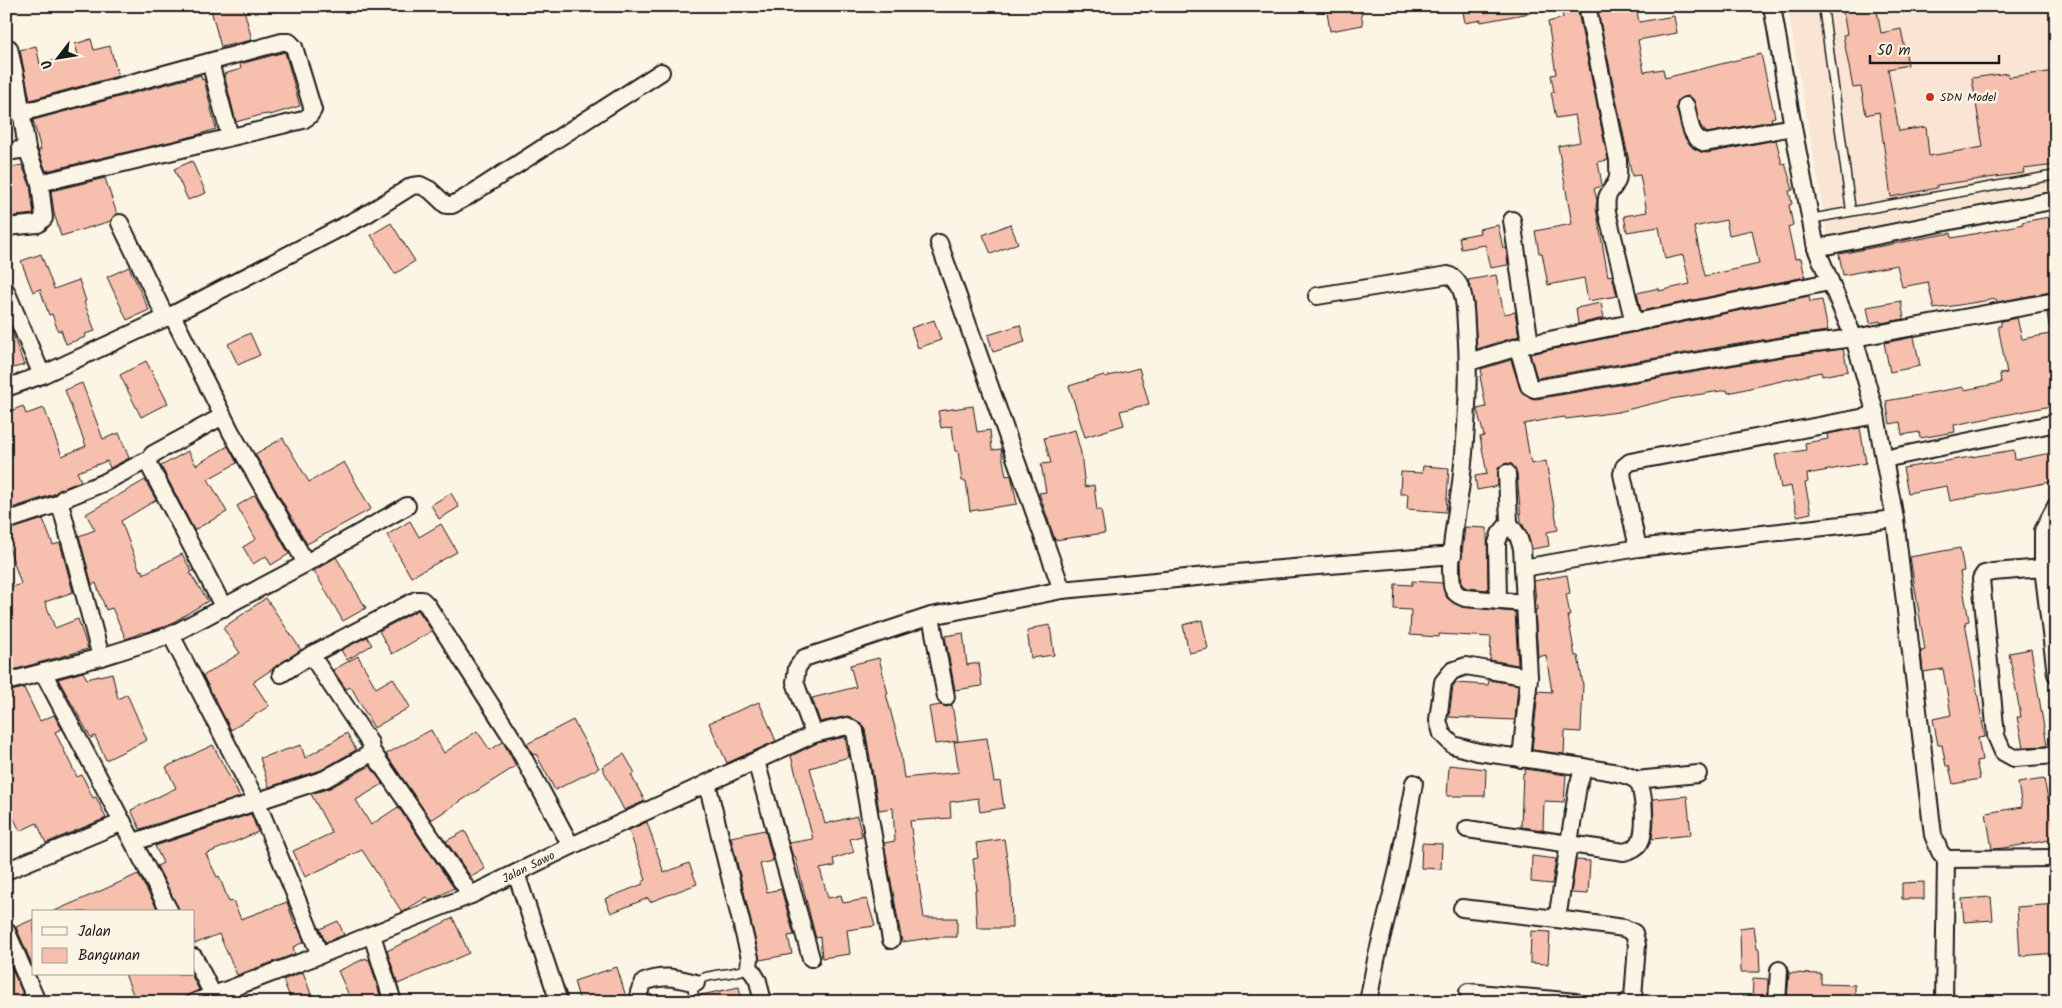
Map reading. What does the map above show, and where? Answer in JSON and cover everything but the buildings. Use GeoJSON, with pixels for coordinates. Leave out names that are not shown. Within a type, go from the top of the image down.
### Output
{"type":"FeatureCollection","features":[{"type":"Feature","properties":{"kind":"street"},"geometry":{"type":"LineString","coordinates":[[1772,6],[1816,248],[1854,338],[1876,415],[1895,519],[1933,835],[1940,852],[1946,859],[1944,1002]]}},
{"type":"Feature","properties":{"kind":"street"},"geometry":{"type":"LineString","coordinates":[[1588,10],[1618,160],[1617,180],[1609,191],[1606,200],[1607,212],[1634,323]]}},
{"type":"Feature","properties":{"kind":"street"},"geometry":{"type":"LineString","coordinates":[[21,113],[282,42],[289,42],[294,47],[313,110],[303,120],[40,183]]}},
{"type":"Feature","properties":{"kind":"street"},"geometry":{"type":"LineString","coordinates":[[6,227],[38,224],[44,218],[40,183],[27,150],[21,113],[11,85],[8,48]]}},
{"type":"Feature","properties":{"kind":"street"},"geometry":{"type":"LineString","coordinates":[[210,62],[230,137]]}},
{"type":"Feature","properties":{"kind":"street"},"geometry":{"type":"LineString","coordinates":[[6,388],[42,375],[169,317],[367,214],[412,186],[420,185],[430,190],[446,205],[452,205],[661,72]]}},
{"type":"Feature","properties":{"kind":"street"},"geometry":{"type":"LineString","coordinates":[[1686,106],[1692,134],[1697,140],[1705,143],[1793,128]]}},
{"type":"Feature","properties":{"kind":"street"},"geometry":{"type":"LineString","coordinates":[[6,152],[27,150]]}},
{"type":"Feature","properties":{"kind":"street"},"geometry":{"type":"LineString","coordinates":[[1816,248],[2056,200]]}},
{"type":"Feature","properties":{"kind":"street"},"geometry":{"type":"LineString","coordinates":[[1512,220],[1529,386],[1534,389],[1782,347],[1854,338],[2056,301]]}},
{"type":"Feature","properties":{"kind":"street"},"geometry":{"type":"LineString","coordinates":[[120,223],[223,416],[306,563]]}},
{"type":"Feature","properties":{"kind":"street"},"geometry":{"type":"LineString","coordinates":[[939,243],[1062,590]]}},
{"type":"Feature","properties":{"kind":"street"},"geometry":{"type":"LineString","coordinates":[[1317,296],[1448,275],[1454,277],[1460,286],[1465,305],[1469,362],[1466,437],[1453,554],[1452,587],[1454,591],[1465,598],[1525,603]]}},
{"type":"Feature","properties":{"kind":"street"},"geometry":{"type":"LineString","coordinates":[[1469,362],[1524,346],[1829,282]]}},
{"type":"Feature","properties":{"kind":"street"},"geometry":{"type":"LineString","coordinates":[[6,291],[42,375]]}},
{"type":"Feature","properties":{"kind":"street"},"geometry":{"type":"LineString","coordinates":[[1638,548],[1622,474],[1624,467],[1630,462],[1876,415]]}},
{"type":"Feature","properties":{"kind":"street"},"geometry":{"type":"LineString","coordinates":[[6,521],[60,503],[63,499],[103,483],[223,416]]}},
{"type":"Feature","properties":{"kind":"street"},"geometry":{"type":"LineString","coordinates":[[1884,459],[2056,423]]}},
{"type":"Feature","properties":{"kind":"street"},"geometry":{"type":"LineString","coordinates":[[149,459],[150,467],[224,608]]}},
{"type":"Feature","properties":{"kind":"street"},"geometry":{"type":"LineString","coordinates":[[1507,473],[1509,522],[1518,536],[1522,548],[1529,677],[1521,759]]}},
{"type":"Feature","properties":{"kind":"street"},"geometry":{"type":"LineString","coordinates":[[60,503],[101,657]]}},
{"type":"Feature","properties":{"kind":"street"},"geometry":{"type":"LineString","coordinates":[[6,682],[101,657],[171,635],[224,608],[407,506]]}},
{"type":"Feature","properties":{"kind":"street"},"geometry":{"type":"LineString","coordinates":[[2055,510],[2043,531],[2049,568],[2056,674]]}},
{"type":"Feature","properties":{"kind":"street"},"geometry":{"type":"LineString","coordinates":[[1523,568],[1638,548],[1895,519]]}},
{"type":"Feature","properties":{"kind":"street"},"geometry":{"type":"LineString","coordinates":[[1498,601],[1497,543],[1500,534],[1509,522]]}},
{"type":"Feature","properties":{"kind":"street"},"geometry":{"type":"LineString","coordinates":[[814,734],[795,682],[797,668],[804,658],[931,616],[1062,590],[1453,554]]}},
{"type":"Feature","properties":{"kind":"street"},"geometry":{"type":"LineString","coordinates":[[2049,568],[1993,572],[1984,574],[1982,579],[1996,736],[2003,752],[2014,758],[2056,755]]}},
{"type":"Feature","properties":{"kind":"street"},"geometry":{"type":"LineString","coordinates":[[281,674],[416,600],[422,600],[516,744],[572,846]]}},
{"type":"Feature","properties":{"kind":"street"},"geometry":{"type":"LineString","coordinates":[[931,616],[946,697]]}},
{"type":"Feature","properties":{"kind":"street"},"geometry":{"type":"LineString","coordinates":[[171,635],[256,800],[320,955]]}},
{"type":"Feature","properties":{"kind":"street"},"geometry":{"type":"LineString","coordinates":[[311,656],[370,743],[372,750],[471,895]]}},
{"type":"Feature","properties":{"kind":"street"},"geometry":{"type":"LineString","coordinates":[[1467,828],[1624,852],[1633,849],[1640,843],[1643,832],[1642,788],[1636,780],[1626,775],[1478,752],[1453,745],[1442,734],[1438,720],[1442,682],[1452,671],[1466,666],[1529,677]]}},
{"type":"Feature","properties":{"kind":"street"},"geometry":{"type":"LineString","coordinates":[[43,672],[169,910]]}},
{"type":"Feature","properties":{"kind":"street","name":"Jalan Sawo"},"geometry":{"type":"LineString","coordinates":[[195,1002],[372,935],[471,895],[814,734],[846,726],[856,732],[891,940]]}},
{"type":"Feature","properties":{"kind":"street"},"geometry":{"type":"LineString","coordinates":[[134,842],[256,800],[325,779],[368,755],[372,750]]}},
{"type":"Feature","properties":{"kind":"street"},"geometry":{"type":"LineString","coordinates":[[756,761],[811,958]]}},
{"type":"Feature","properties":{"kind":"street"},"geometry":{"type":"LineString","coordinates":[[1557,919],[1567,844],[1578,786],[1584,768]]}},
{"type":"Feature","properties":{"kind":"street"},"geometry":{"type":"LineString","coordinates":[[1636,780],[1698,774]]}},
{"type":"Feature","properties":{"kind":"street"},"geometry":{"type":"LineString","coordinates":[[708,783],[750,958],[749,966],[758,981],[763,1002]]}},
{"type":"Feature","properties":{"kind":"street"},"geometry":{"type":"LineString","coordinates":[[1368,1002],[1399,865],[1414,783]]}},
{"type":"Feature","properties":{"kind":"street"},"geometry":{"type":"LineString","coordinates":[[6,871],[123,822]]}},
{"type":"Feature","properties":{"kind":"street"},"geometry":{"type":"LineString","coordinates":[[1946,859],[2056,858]]}},
{"type":"Feature","properties":{"kind":"street"},"geometry":{"type":"LineString","coordinates":[[516,874],[559,1002]]}},
{"type":"Feature","properties":{"kind":"street"},"geometry":{"type":"LineString","coordinates":[[1462,908],[1624,928],[1634,933],[1637,945],[1633,998],[1627,1002]]}},
{"type":"Feature","properties":{"kind":"street"},"geometry":{"type":"LineString","coordinates":[[6,930],[36,1002]]}},
{"type":"Feature","properties":{"kind":"street"},"geometry":{"type":"LineString","coordinates":[[372,935],[393,1002]]}},
{"type":"Feature","properties":{"kind":"street"},"geometry":{"type":"LineString","coordinates":[[195,960],[214,995]]}},
{"type":"Feature","properties":{"kind":"street"},"geometry":{"type":"LineString","coordinates":[[1777,1002],[1779,970]]}},
{"type":"Feature","properties":{"kind":"street"},"geometry":{"type":"LineString","coordinates":[[640,1002],[639,992],[644,982],[655,978],[668,976],[696,983]]}},
{"type":"Feature","properties":{"kind":"street"},"geometry":{"type":"LineString","coordinates":[[1468,992],[1576,1002]]}},
{"type":"Feature","properties":{"kind":"lane"},"geometry":{"type":"LineString","coordinates":[[1824,6],[1851,212]]}},
{"type":"Feature","properties":{"kind":"lane"},"geometry":{"type":"LineString","coordinates":[[1810,219],[2056,175]]}},
{"type":"Feature","properties":{"kind":"lane"},"geometry":{"type":"LineString","coordinates":[[695,1002],[693,990],[696,983],[704,977],[742,970],[749,966]]}},
{"type":"Feature","properties":{"kind":"shaded area","name":"SDN Model"},"geometry":{"type":"Polygon","coordinates":[[[1787,6],[2056,6],[2056,188],[1828,238],[1787,6]]]}},
{"type":"Feature","properties":{"kind":"green space"},"geometry":{"type":"Polygon","coordinates":[[[6,939],[32,1002],[6,1002],[6,939]]]}},
{"type":"Feature","properties":{"kind":"place","name":"SDN Model"},"geometry":{"type":"Point","coordinates":[1930,97]}}]}
